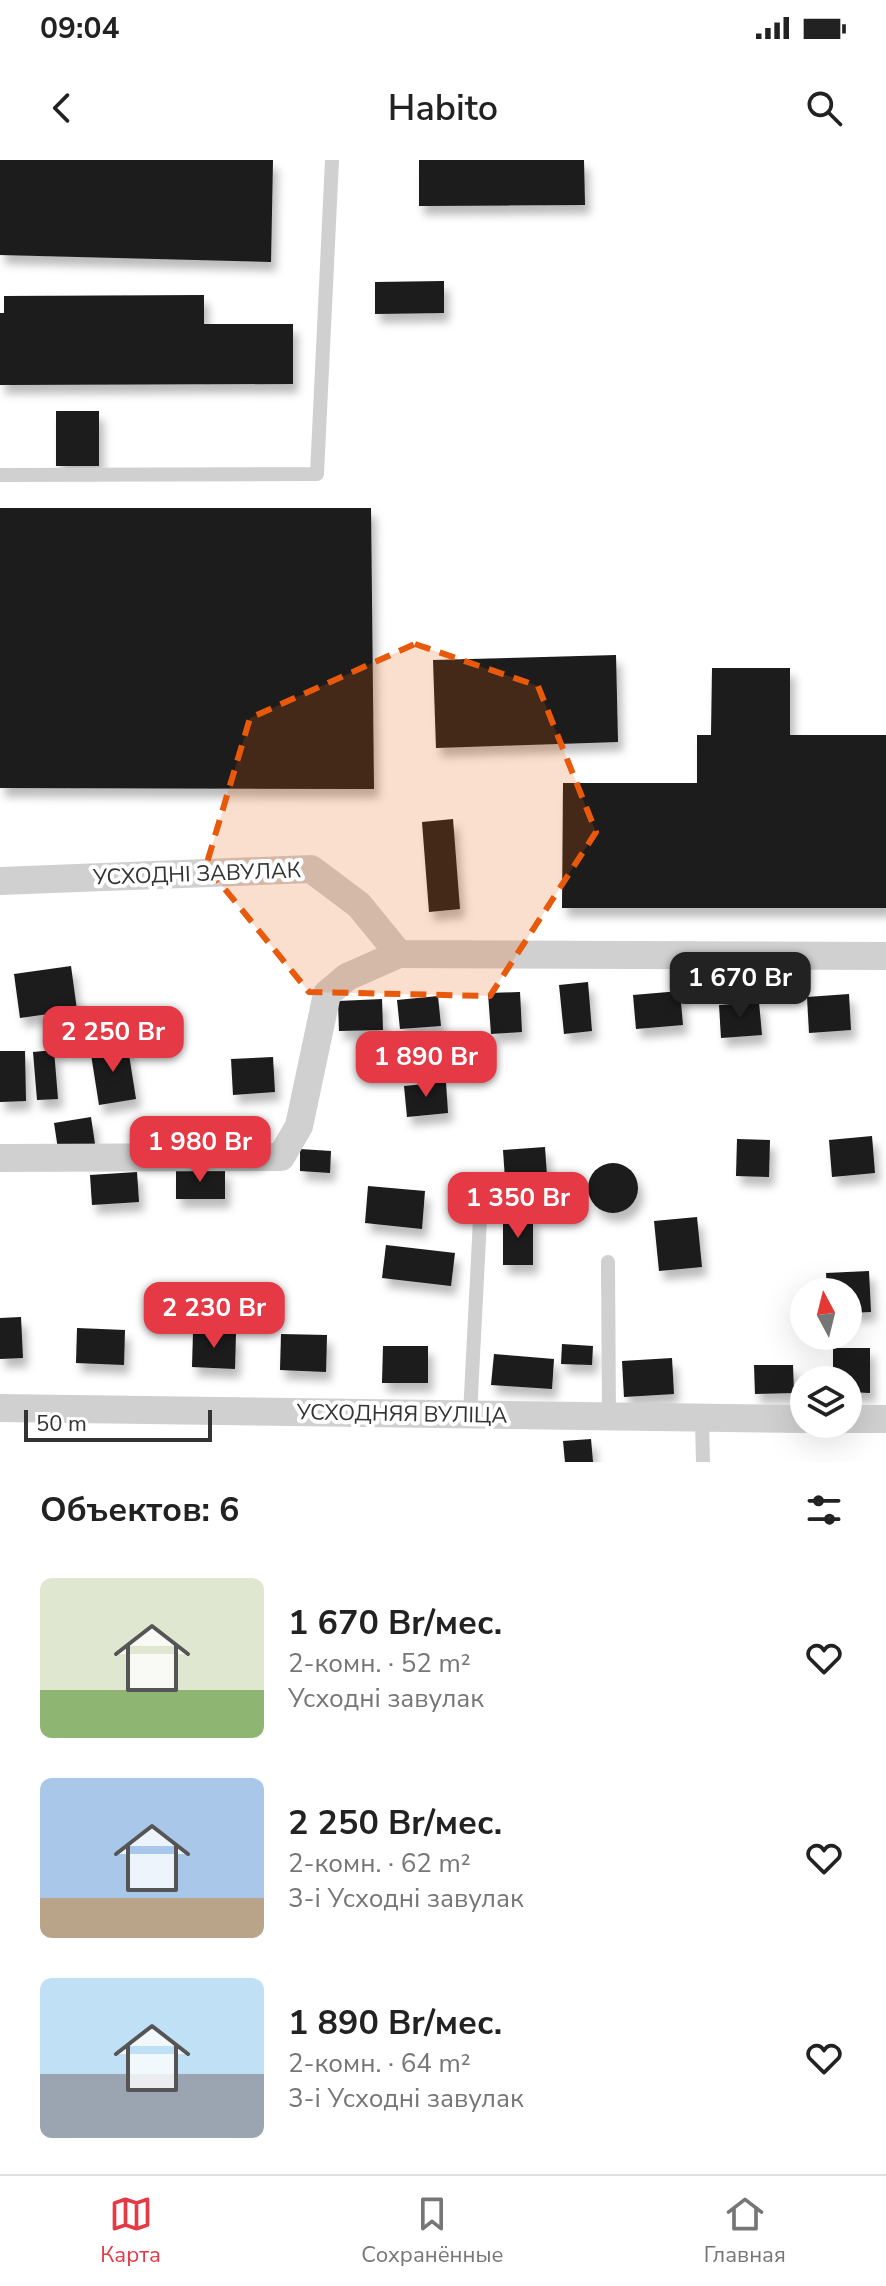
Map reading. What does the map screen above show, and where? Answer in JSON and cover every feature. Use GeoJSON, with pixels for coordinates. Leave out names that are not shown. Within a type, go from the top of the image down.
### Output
{"type":"FeatureCollection","features":[{"type":"Feature","properties":{"kind":"street","name":"УСХОДНІ ЗАВУЛАК"},"geometry":{"type":"LineString","coordinates":[[0,881],[311,869],[359,905],[399,954]]}},
{"type":"Feature","properties":{"kind":"street"},"geometry":{"type":"LineString","coordinates":[[0,1158],[281,1157],[299,1126],[327,994],[347,977],[399,954],[886,956]]}},
{"type":"Feature","properties":{"kind":"street","name":"УСХОДНЯЯ ВУЛІЦА"},"geometry":{"type":"LineString","coordinates":[[0,1408],[790,1419]]}},
{"type":"Feature","properties":{"kind":"street"},"geometry":{"type":"LineString","coordinates":[[862,1419],[886,1419]]}},
{"type":"Feature","properties":{"kind":"lane"},"geometry":{"type":"LineString","coordinates":[[0,475],[317,474],[332,160]]}},
{"type":"Feature","properties":{"kind":"lane"},"geometry":{"type":"LineString","coordinates":[[470,1415],[480,1219]]}},
{"type":"Feature","properties":{"kind":"lane"},"geometry":{"type":"LineString","coordinates":[[608,1262],[609,1417]]}},
{"type":"Feature","properties":{"kind":"lane"},"geometry":{"type":"LineString","coordinates":[[702,1419],[703,1462]]}},
{"type":"Feature","properties":{"kind":"highlighted area"},"geometry":{"type":"Polygon","coordinates":[[[415,644],[538,686],[596,832],[490,996],[309,992],[206,866],[250,718],[415,644]]]}},
{"type":"Feature","properties":{"kind":"building"},"geometry":{"type":"Polygon","coordinates":[[[0,160],[273,160],[271,262],[0,255],[0,160]]]}},
{"type":"Feature","properties":{"kind":"building"},"geometry":{"type":"Polygon","coordinates":[[[419,160],[584,160],[585,205],[419,206],[419,160]]]}},
{"type":"Feature","properties":{"kind":"building"},"geometry":{"type":"Polygon","coordinates":[[[444,281],[444,313],[375,314],[375,282],[444,281]]]}},
{"type":"Feature","properties":{"kind":"building"},"geometry":{"type":"Polygon","coordinates":[[[204,295],[204,324],[293,324],[293,384],[0,385],[0,313],[4,313],[4,296],[204,295]]]}},
{"type":"Feature","properties":{"kind":"building"},"geometry":{"type":"Polygon","coordinates":[[[56,411],[99,411],[99,466],[56,466],[56,411]]]}},
{"type":"Feature","properties":{"kind":"building"},"geometry":{"type":"Polygon","coordinates":[[[0,508],[371,508],[374,789],[0,788],[0,508]]]}},
{"type":"Feature","properties":{"kind":"building"},"geometry":{"type":"Polygon","coordinates":[[[616,655],[618,742],[436,748],[433,660],[616,655]]]}},
{"type":"Feature","properties":{"kind":"building"},"geometry":{"type":"Polygon","coordinates":[[[712,668],[790,668],[790,735],[886,735],[886,908],[562,908],[563,783],[697,783],[697,735],[711,735],[712,668]]]}},
{"type":"Feature","properties":{"kind":"building"},"geometry":{"type":"Polygon","coordinates":[[[453,819],[460,909],[429,912],[422,822],[453,819]]]}},
{"type":"Feature","properties":{"kind":"building"},"geometry":{"type":"Polygon","coordinates":[[[71,966],[77,1010],[20,1018],[14,974],[71,966]]]}},
{"type":"Feature","properties":{"kind":"building"},"geometry":{"type":"Polygon","coordinates":[[[588,982],[592,1031],[564,1034],[559,985],[588,982]]]}},
{"type":"Feature","properties":{"kind":"building"},"geometry":{"type":"Polygon","coordinates":[[[680,991],[683,1025],[636,1029],[633,995],[680,991]]]}},
{"type":"Feature","properties":{"kind":"building"},"geometry":{"type":"Polygon","coordinates":[[[520,992],[522,1032],[491,1034],[488,993],[520,992]]]}},
{"type":"Feature","properties":{"kind":"building"},"geometry":{"type":"Polygon","coordinates":[[[849,994],[851,1030],[809,1033],[807,997],[849,994]]]}},
{"type":"Feature","properties":{"kind":"building"},"geometry":{"type":"Polygon","coordinates":[[[438,996],[441,1026],[400,1029],[397,1000],[438,996]]]}},
{"type":"Feature","properties":{"kind":"building"},"geometry":{"type":"Polygon","coordinates":[[[382,999],[383,1030],[339,1031],[338,1001],[382,999]]]}},
{"type":"Feature","properties":{"kind":"building"},"geometry":{"type":"Polygon","coordinates":[[[759,1002],[762,1035],[721,1038],[719,1005],[759,1002]]]}},
{"type":"Feature","properties":{"kind":"building"},"geometry":{"type":"Polygon","coordinates":[[[127,1042],[136,1099],[99,1105],[90,1048],[127,1042]]]}},
{"type":"Feature","properties":{"kind":"building"},"geometry":{"type":"Polygon","coordinates":[[[54,1050],[58,1099],[37,1100],[33,1052],[54,1050]]]}},
{"type":"Feature","properties":{"kind":"building"},"geometry":{"type":"Polygon","coordinates":[[[0,1051],[25,1051],[26,1101],[0,1102],[0,1051]]]}},
{"type":"Feature","properties":{"kind":"building"},"geometry":{"type":"Polygon","coordinates":[[[273,1057],[275,1092],[233,1095],[231,1059],[273,1057]]]}},
{"type":"Feature","properties":{"kind":"building"},"geometry":{"type":"Polygon","coordinates":[[[446,1082],[448,1113],[407,1117],[404,1086],[446,1082]]]}},
{"type":"Feature","properties":{"kind":"building"},"geometry":{"type":"Polygon","coordinates":[[[91,1117],[95,1144],[58,1149],[54,1123],[91,1117]]]}},
{"type":"Feature","properties":{"kind":"building"},"geometry":{"type":"Polygon","coordinates":[[[872,1136],[875,1173],[832,1177],[829,1140],[872,1136]]]}},
{"type":"Feature","properties":{"kind":"building"},"geometry":{"type":"Polygon","coordinates":[[[737,1139],[770,1140],[769,1177],[736,1176],[737,1139]]]}},
{"type":"Feature","properties":{"kind":"building"},"geometry":{"type":"Polygon","coordinates":[[[545,1147],[548,1191],[506,1194],[503,1150],[545,1147]]]}},
{"type":"Feature","properties":{"kind":"building"},"geometry":{"type":"Polygon","coordinates":[[[300,1149],[331,1151],[330,1173],[300,1171],[300,1149]]]}},
{"type":"Feature","properties":{"kind":"building"},"geometry":{"type":"Polygon","coordinates":[[[613,1163],[631,1170],[638,1188],[631,1206],[613,1213],[595,1206],[588,1188],[595,1170],[613,1163]]]}},
{"type":"Feature","properties":{"kind":"building"},"geometry":{"type":"Polygon","coordinates":[[[176,1170],[225,1170],[225,1199],[176,1199],[176,1170]]]}},
{"type":"Feature","properties":{"kind":"building"},"geometry":{"type":"Polygon","coordinates":[[[137,1172],[139,1202],[92,1205],[90,1175],[137,1172]]]}},
{"type":"Feature","properties":{"kind":"building"},"geometry":{"type":"Polygon","coordinates":[[[368,1186],[425,1191],[422,1229],[365,1223],[368,1186]]]}},
{"type":"Feature","properties":{"kind":"building"},"geometry":{"type":"Polygon","coordinates":[[[503,1216],[533,1216],[533,1265],[503,1265],[503,1216]]]}},
{"type":"Feature","properties":{"kind":"building"},"geometry":{"type":"Polygon","coordinates":[[[697,1217],[702,1267],[659,1271],[654,1221],[697,1217]]]}},
{"type":"Feature","properties":{"kind":"building"},"geometry":{"type":"Polygon","coordinates":[[[386,1245],[455,1253],[451,1286],[382,1278],[386,1245]]]}},
{"type":"Feature","properties":{"kind":"building"},"geometry":{"type":"Polygon","coordinates":[[[869,1271],[871,1312],[862,1312],[862,1278],[826,1278],[826,1273],[869,1271]]]}},
{"type":"Feature","properties":{"kind":"building"},"geometry":{"type":"Polygon","coordinates":[[[21,1317],[23,1358],[0,1359],[0,1318],[21,1317]]]}},
{"type":"Feature","properties":{"kind":"building"},"geometry":{"type":"Polygon","coordinates":[[[77,1328],[125,1330],[124,1365],[76,1363],[77,1328]]]}},
{"type":"Feature","properties":{"kind":"building"},"geometry":{"type":"Polygon","coordinates":[[[193,1332],[236,1333],[235,1369],[192,1367],[193,1332]]]}},
{"type":"Feature","properties":{"kind":"building"},"geometry":{"type":"Polygon","coordinates":[[[281,1334],[327,1335],[326,1372],[280,1370],[281,1334]]]}},
{"type":"Feature","properties":{"kind":"building"},"geometry":{"type":"Polygon","coordinates":[[[562,1344],[593,1346],[592,1365],[561,1364],[562,1344]]]}},
{"type":"Feature","properties":{"kind":"building"},"geometry":{"type":"Polygon","coordinates":[[[383,1346],[428,1346],[428,1383],[382,1383],[383,1346]]]}},
{"type":"Feature","properties":{"kind":"building"},"geometry":{"type":"Polygon","coordinates":[[[870,1348],[870,1393],[862,1393],[862,1366],[833,1366],[833,1350],[870,1348]]]}},
{"type":"Feature","properties":{"kind":"building"},"geometry":{"type":"Polygon","coordinates":[[[494,1354],[554,1359],[552,1389],[491,1385],[494,1354]]]}},
{"type":"Feature","properties":{"kind":"building"},"geometry":{"type":"Polygon","coordinates":[[[672,1358],[674,1394],[624,1397],[622,1361],[672,1358]]]}},
{"type":"Feature","properties":{"kind":"building"},"geometry":{"type":"Polygon","coordinates":[[[754,1365],[793,1365],[790,1366],[790,1393],[755,1394],[754,1365]]]}},
{"type":"Feature","properties":{"kind":"building"},"geometry":{"type":"Polygon","coordinates":[[[591,1439],[593,1462],[565,1462],[563,1441],[591,1439]]]}}]}
